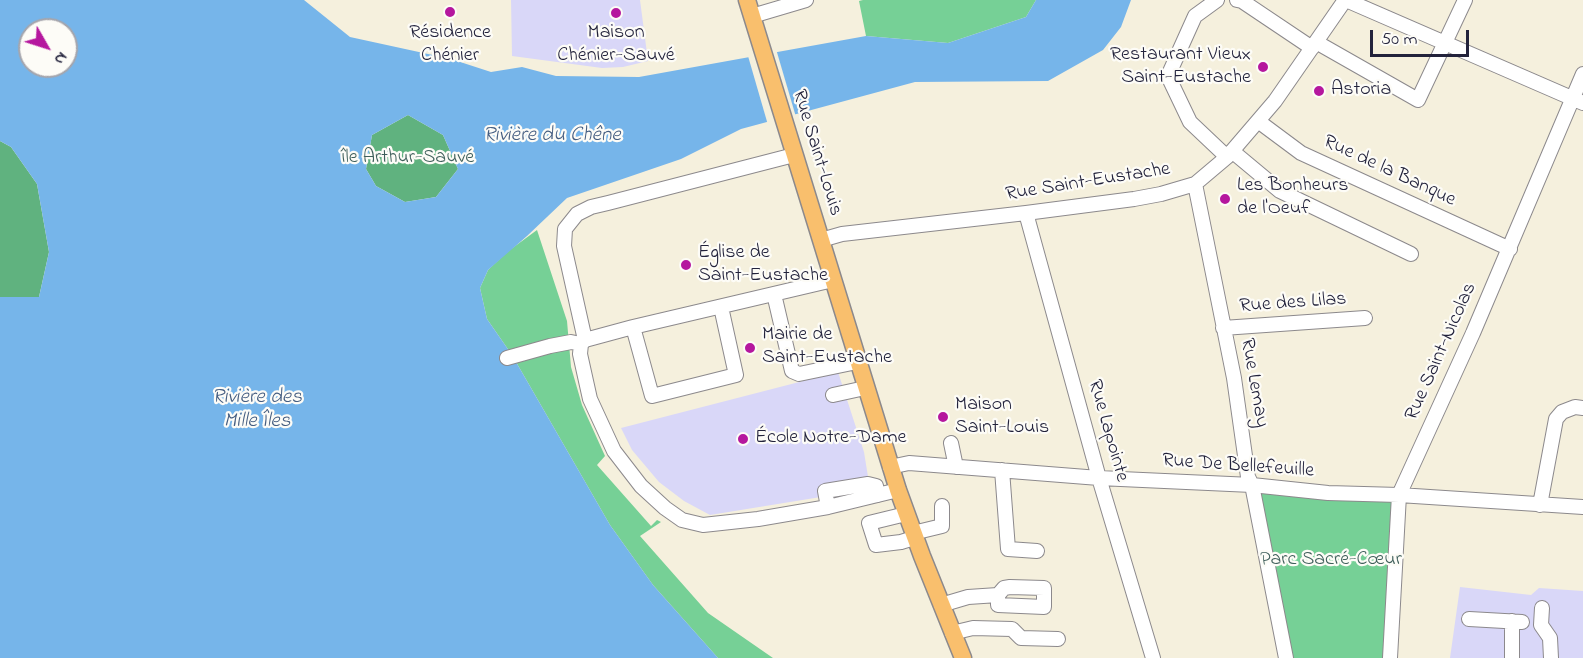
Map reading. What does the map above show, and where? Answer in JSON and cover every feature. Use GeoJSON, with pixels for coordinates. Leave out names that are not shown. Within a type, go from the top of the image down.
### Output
{"type":"FeatureCollection","features":[{"type":"Feature","properties":{"kind":"main road","name":"Rue Saint-Louis"},"geometry":{"type":"LineString","coordinates":[[749,8],[890,466],[914,535],[963,658]]}},
{"type":"Feature","properties":{"kind":"street"},"geometry":{"type":"LineString","coordinates":[[749,8],[806,0]]}},
{"type":"Feature","properties":{"kind":"street"},"geometry":{"type":"LineString","coordinates":[[1217,0],[1195,16],[1168,76],[1190,122],[1280,191],[1411,254]]}},
{"type":"Feature","properties":{"kind":"street"},"geometry":{"type":"LineString","coordinates":[[1237,0],[1314,45],[1418,100],[1465,0]]}},
{"type":"Feature","properties":{"kind":"street"},"geometry":{"type":"LineString","coordinates":[[1345,0],[1578,100]]}},
{"type":"Feature","properties":{"kind":"street","name":"Rue Saint-Eustache"},"geometry":{"type":"LineString","coordinates":[[820,240],[842,234],[1026,213],[1161,194],[1196,184],[1229,154],[1275,101],[1345,0]]}},
{"type":"Feature","properties":{"kind":"street","name":"Rue Saint-Nicolas"},"geometry":{"type":"LineString","coordinates":[[1390,658],[1399,495],[1578,100],[1583,74]]}},
{"type":"Feature","properties":{"kind":"street","name":"Rue de la Banque"},"geometry":{"type":"LineString","coordinates":[[1258,121],[1300,153],[1510,249]]}},
{"type":"Feature","properties":{"kind":"street"},"geometry":{"type":"LineString","coordinates":[[794,155],[591,207],[577,214],[565,229],[564,246],[583,342],[580,354],[590,399],[614,451],[641,486],[677,517],[693,524],[758,519],[828,507],[898,490]]}},
{"type":"Feature","properties":{"kind":"street","name":"Rue Lemay"},"geometry":{"type":"LineString","coordinates":[[1196,184],[1234,378],[1248,477],[1252,485],[1286,658]]}},
{"type":"Feature","properties":{"kind":"street","name":"Rue Lapointe"},"geometry":{"type":"LineString","coordinates":[[1026,213],[1099,478],[1153,658]]}},
{"type":"Feature","properties":{"kind":"street"},"geometry":{"type":"LineString","coordinates":[[507,358],[550,346],[583,342],[633,327],[833,280]]}},
{"type":"Feature","properties":{"kind":"street"},"geometry":{"type":"LineString","coordinates":[[774,294],[792,371],[799,374],[857,362]]}},
{"type":"Feature","properties":{"kind":"street"},"geometry":{"type":"LineString","coordinates":[[633,327],[652,396],[736,375],[721,307]]}},
{"type":"Feature","properties":{"kind":"street","name":"Rue des Lilas"},"geometry":{"type":"LineString","coordinates":[[1223,328],[1365,318]]}},
{"type":"Feature","properties":{"kind":"street"},"geometry":{"type":"LineString","coordinates":[[833,395],[865,388]]}},
{"type":"Feature","properties":{"kind":"street"},"geometry":{"type":"LineString","coordinates":[[1540,505],[1556,419],[1562,412],[1583,408]]}},
{"type":"Feature","properties":{"kind":"street"},"geometry":{"type":"LineString","coordinates":[[951,443],[956,458],[956,467]]}},
{"type":"Feature","properties":{"kind":"street","name":"Rue De Bellefeuille"},"geometry":{"type":"LineString","coordinates":[[890,466],[909,463],[1099,478],[1252,485],[1328,493],[1399,495],[1583,507]]}},
{"type":"Feature","properties":{"kind":"street"},"geometry":{"type":"LineString","coordinates":[[1002,470],[1008,549],[1036,551]]}},
{"type":"Feature","properties":{"kind":"street"},"geometry":{"type":"LineString","coordinates":[[906,513],[869,523],[876,545],[901,542],[942,526],[942,506]]}},
{"type":"Feature","properties":{"kind":"street"},"geometry":{"type":"LineString","coordinates":[[941,605],[969,597],[998,595]]}},
{"type":"Feature","properties":{"kind":"street"},"geometry":{"type":"LineString","coordinates":[[1542,608],[1541,625],[1550,638],[1551,658]]}},
{"type":"Feature","properties":{"kind":"street"},"geometry":{"type":"LineString","coordinates":[[1469,619],[1517,622],[1512,658]]}},
{"type":"Feature","properties":{"kind":"street"},"geometry":{"type":"LineString","coordinates":[[952,633],[973,628],[1012,629],[1021,638],[1058,639]]}},
{"type":"Feature","properties":{"kind":"shaded area"},"geometry":{"type":"Polygon","coordinates":[[[511,0],[640,0],[648,61],[623,67],[602,68],[512,56],[511,0]]]}},
{"type":"Feature","properties":{"kind":"shaded area","name":"École Notre-Dame"},"geometry":{"type":"Polygon","coordinates":[[[838,372],[864,452],[870,489],[710,515],[684,501],[659,482],[632,450],[621,428],[838,372]]]}},
{"type":"Feature","properties":{"kind":"shaded area"},"geometry":{"type":"Polygon","coordinates":[[[1460,587],[1531,595],[1539,588],[1583,591],[1583,658],[1450,658],[1460,587]]]}},
{"type":"Feature","properties":{"kind":"green space"},"geometry":{"type":"Polygon","coordinates":[[[1036,0],[1026,17],[948,43],[866,36],[859,1],[1036,0]]]}},
{"type":"Feature","properties":{"kind":"green space","name":"île Arthur-Sauvé"},"geometry":{"type":"Polygon","coordinates":[[[408,115],[443,135],[458,169],[436,197],[405,202],[376,186],[366,169],[372,135],[408,115]]]}},
{"type":"Feature","properties":{"kind":"green space"},"geometry":{"type":"Polygon","coordinates":[[[0,141],[11,147],[37,184],[49,252],[39,297],[0,297],[0,141]]]}},
{"type":"Feature","properties":{"kind":"green space"},"geometry":{"type":"Polygon","coordinates":[[[537,230],[567,321],[571,367],[582,405],[605,456],[597,465],[651,526],[657,520],[661,522],[640,536],[708,613],[773,658],[718,658],[653,585],[610,525],[512,355],[487,319],[480,288],[488,270],[507,252],[537,230]]]}},
{"type":"Feature","properties":{"kind":"green space","name":"Parc Sacré-Cœur"},"geometry":{"type":"Polygon","coordinates":[[[1252,485],[1399,495],[1390,658],[1286,658],[1252,485]]]}},
{"type":"Feature","properties":{"kind":"water","name":"Rivière des Mille Îles"},"geometry":{"type":"Polygon","coordinates":[[[0,0],[304,0],[350,37],[451,59],[491,72],[522,67],[556,76],[639,77],[866,36],[948,43],[1026,17],[1036,0],[1131,0],[1121,27],[1103,50],[1048,81],[915,82],[741,129],[681,159],[567,198],[488,270],[480,288],[487,319],[512,355],[610,525],[653,585],[718,658],[0,658],[0,297],[39,297],[49,252],[37,184],[11,147],[0,141],[0,0]],[[408,115],[372,135],[366,169],[376,186],[405,202],[436,197],[458,169],[443,135],[408,115]]]}},
{"type":"Feature","properties":{"kind":"pier"},"geometry":{"type":"Polygon","coordinates":[[[776,49],[796,117],[768,125],[748,56],[776,49]]]}},
{"type":"Feature","properties":{"kind":"place","name":"Résidence Chénier"},"geometry":{"type":"Point","coordinates":[450,12]}},
{"type":"Feature","properties":{"kind":"place","name":"Maison Chénier-Sauvé"},"geometry":{"type":"Point","coordinates":[616,13]}},
{"type":"Feature","properties":{"kind":"place","name":"Restaurant Vieux Saint-Eustache"},"geometry":{"type":"Point","coordinates":[1263,67]}},
{"type":"Feature","properties":{"kind":"place","name":"Astoria"},"geometry":{"type":"Point","coordinates":[1319,91]}},
{"type":"Feature","properties":{"kind":"place","name":"Les Bonheurs de l'Oeuf"},"geometry":{"type":"Point","coordinates":[1225,199]}},
{"type":"Feature","properties":{"kind":"place","name":"Église de Saint-Eustache"},"geometry":{"type":"Point","coordinates":[686,265]}},
{"type":"Feature","properties":{"kind":"place","name":"Mairie de Saint-Eustache"},"geometry":{"type":"Point","coordinates":[750,348]}},
{"type":"Feature","properties":{"kind":"place","name":"Maison Saint-Louis"},"geometry":{"type":"Point","coordinates":[943,417]}},
{"type":"Feature","properties":{"kind":"place","name":"École Notre-Dame"},"geometry":{"type":"Point","coordinates":[743,439]}},
{"type":"Feature","properties":{"kind":"water label","name":"Rivière du Chêne"},"geometry":{"type":"Point","coordinates":[552,137]}}]}
